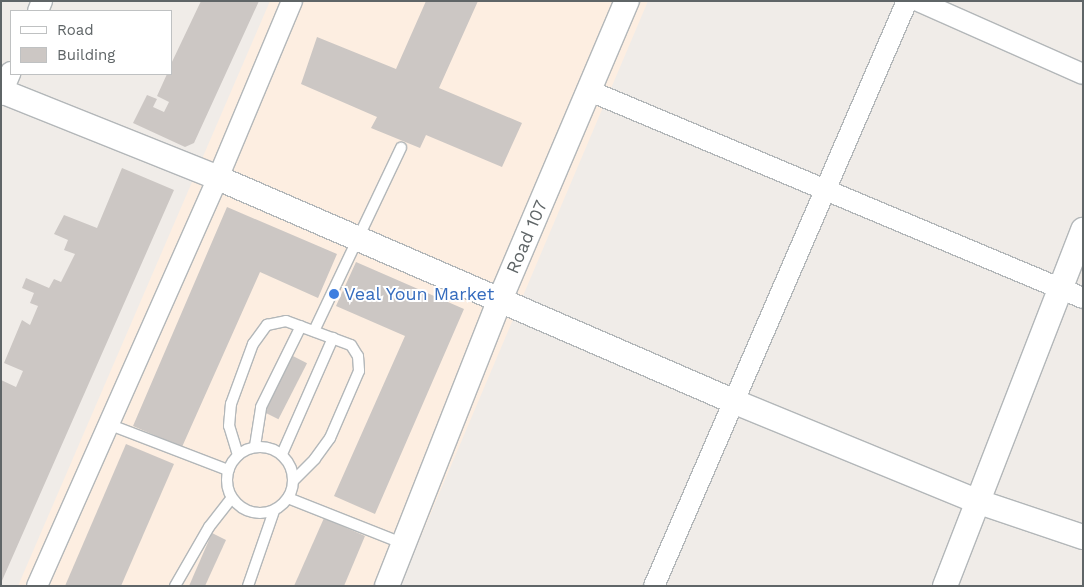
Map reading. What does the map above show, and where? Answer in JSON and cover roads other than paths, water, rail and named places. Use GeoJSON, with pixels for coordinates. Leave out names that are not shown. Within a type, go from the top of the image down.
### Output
{"type":"FeatureCollection","features":[{"type":"Feature","properties":{"kind":"street"},"geometry":{"type":"LineString","coordinates":[[37,586],[218,178],[292,1]]}},
{"type":"Feature","properties":{"kind":"street","name":"Road 107"},"geometry":{"type":"LineString","coordinates":[[387,586],[406,544],[499,302],[627,1]]}},
{"type":"Feature","properties":{"kind":"street"},"geometry":{"type":"LineString","coordinates":[[654,586],[735,402],[906,1]]}},
{"type":"Feature","properties":{"kind":"street"},"geometry":{"type":"LineString","coordinates":[[918,1],[1083,74]]}},
{"type":"Feature","properties":{"kind":"street"},"geometry":{"type":"LineString","coordinates":[[4,87],[360,238],[499,302],[735,402],[979,502],[1083,537]]}},
{"type":"Feature","properties":{"kind":"street"},"geometry":{"type":"LineString","coordinates":[[590,91],[825,188],[1083,298]]}},
{"type":"Feature","properties":{"kind":"street"},"geometry":{"type":"LineString","coordinates":[[945,586],[1083,230]]}},
{"type":"Feature","properties":{"kind":"lane"},"geometry":{"type":"LineString","coordinates":[[314,331],[360,238],[401,148]]}},
{"type":"Feature","properties":{"kind":"lane"},"geometry":{"type":"LineString","coordinates":[[238,455],[229,426],[231,404],[253,344],[267,325],[286,321],[351,345],[358,356],[359,371],[330,438],[315,459],[294,480],[288,498],[274,510],[248,586]]}},
{"type":"Feature","properties":{"kind":"lane"},"geometry":{"type":"LineString","coordinates":[[255,446],[261,407],[301,326]]}},
{"type":"Feature","properties":{"kind":"lane"},"geometry":{"type":"LineString","coordinates":[[282,454],[333,338]]}},
{"type":"Feature","properties":{"kind":"lane"},"geometry":{"type":"LineString","coordinates":[[108,424],[228,470]]}},
{"type":"Feature","properties":{"kind":"lane"},"geometry":{"type":"LineString","coordinates":[[274,510],[255,513],[238,505],[232,498],[228,490],[228,470],[238,455],[255,446],[265,446],[282,454],[288,462],[294,480]]}},
{"type":"Feature","properties":{"kind":"lane"},"geometry":{"type":"LineString","coordinates":[[175,586],[208,527],[232,498]]}},
{"type":"Feature","properties":{"kind":"lane"},"geometry":{"type":"LineString","coordinates":[[288,498],[406,544]]}},
{"type":"Feature","properties":{"kind":"place","name":"Veal Youn Market"},"geometry":{"type":"Point","coordinates":[334,294]}}]}
